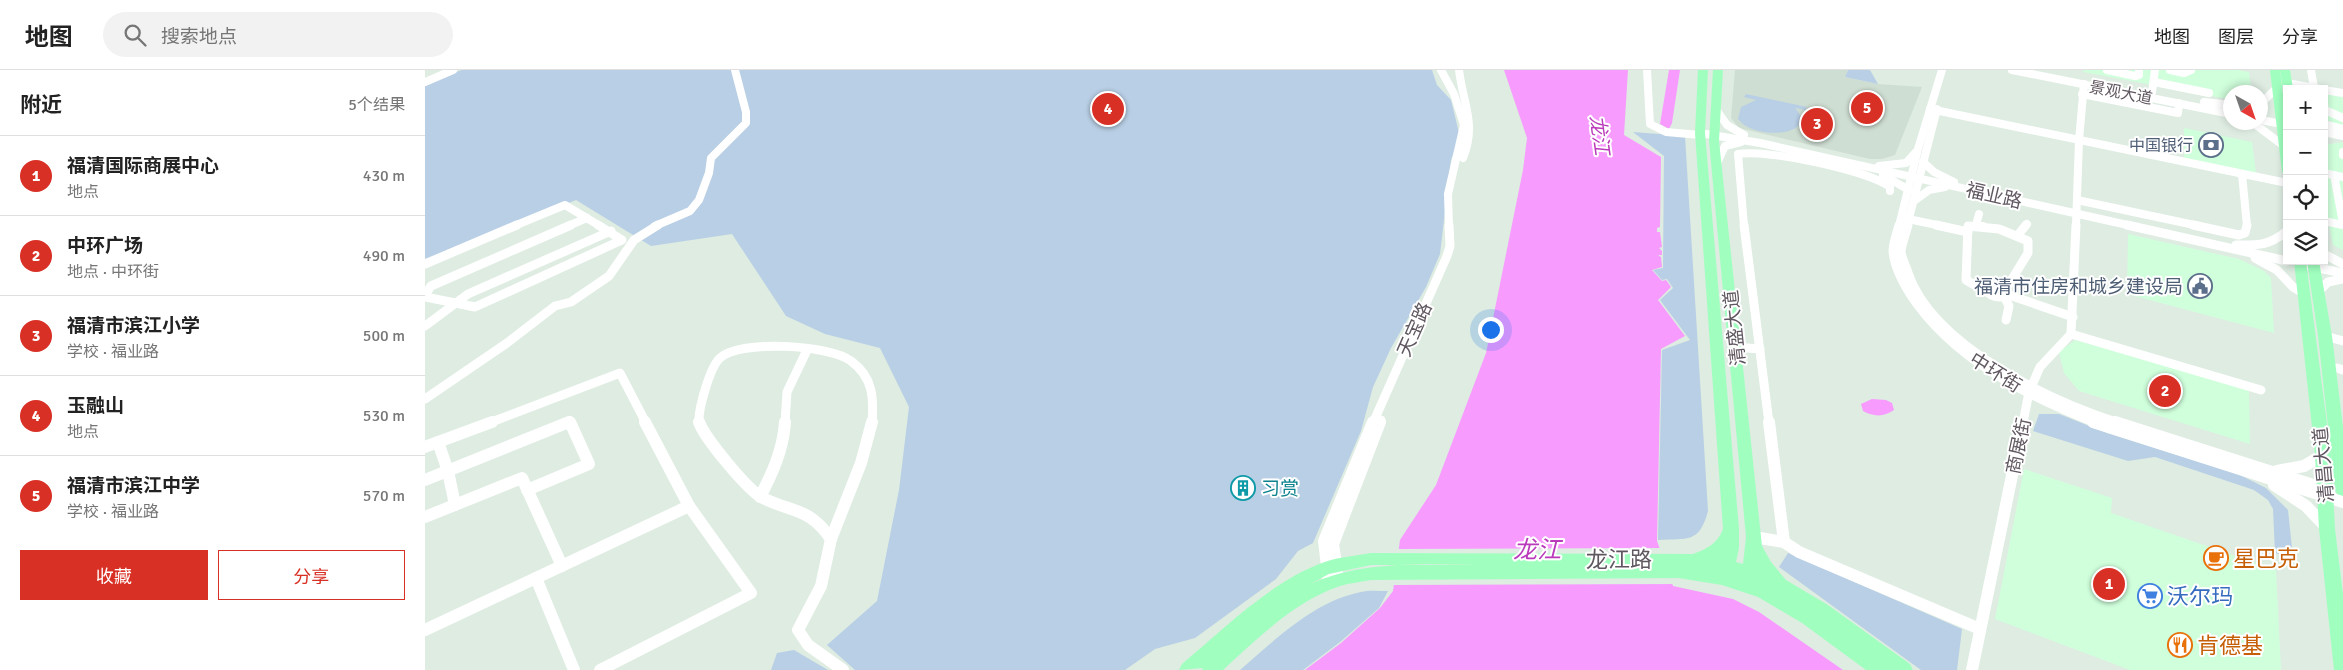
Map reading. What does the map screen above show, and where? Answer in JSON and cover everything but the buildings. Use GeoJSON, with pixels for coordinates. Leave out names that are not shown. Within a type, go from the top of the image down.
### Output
{"type":"FeatureCollection","features":[{"type":"Feature","properties":{"kind":"main road","name":"清盛大道"},"geometry":{"type":"LineString","coordinates":[[1703,70],[1731,529],[1731,548],[1725,573]]}},
{"type":"Feature","properties":{"kind":"main road","name":"清盛大道"},"geometry":{"type":"LineString","coordinates":[[1718,70],[1715,108],[1706,132],[1717,163],[1754,541],[1748,579]]}},
{"type":"Feature","properties":{"kind":"main road"},"geometry":{"type":"LineString","coordinates":[[2275,70],[2283,116]]}},
{"type":"Feature","properties":{"kind":"main road"},"geometry":{"type":"LineString","coordinates":[[2285,70],[2287,85]]}},
{"type":"Feature","properties":{"kind":"main road","name":"清昌大道"},"geometry":{"type":"LineString","coordinates":[[2306,265],[2311,293],[2327,529],[2343,670]]}},
{"type":"Feature","properties":{"kind":"main road","name":"清昌大道"},"geometry":{"type":"LineString","coordinates":[[2311,293],[2325,336],[2340,406],[2343,490]]}},
{"type":"Feature","properties":{"kind":"main road"},"geometry":{"type":"LineString","coordinates":[[1695,560],[1717,550],[1728,540],[1731,529]]}},
{"type":"Feature","properties":{"kind":"main road"},"geometry":{"type":"LineString","coordinates":[[1754,541],[1765,566],[1782,586]]}},
{"type":"Feature","properties":{"kind":"main road","name":"龙江路"},"geometry":{"type":"LineString","coordinates":[[1676,565],[1695,560],[1725,573]]}},
{"type":"Feature","properties":{"kind":"main road","name":"龙江路"},"geometry":{"type":"LineString","coordinates":[[1188,670],[1247,618],[1303,579],[1371,566],[1676,565],[1725,573],[1782,586],[1904,670]]}},
{"type":"Feature","properties":{"kind":"main road","name":"龙江路"},"geometry":{"type":"LineString","coordinates":[[1211,670],[1258,627],[1333,574]]}},
{"type":"Feature","properties":{"kind":"main road","name":"龙江路"},"geometry":{"type":"LineString","coordinates":[[1748,579],[1880,670]]}},
{"type":"Feature","properties":{"kind":"street"},"geometry":{"type":"LineString","coordinates":[[425,82],[453,70]]}},
{"type":"Feature","properties":{"kind":"street"},"geometry":{"type":"LineString","coordinates":[[425,399],[507,343],[555,306],[571,302],[609,276],[634,240],[647,230],[690,211],[699,200],[709,173],[711,158],[746,123],[746,112],[735,70]]}},
{"type":"Feature","properties":{"kind":"street","name":"天宝路"},"geometry":{"type":"LineString","coordinates":[[1333,574],[1324,541],[1383,398],[1450,246],[1448,194],[1464,125],[1453,94],[1441,70]]}},
{"type":"Feature","properties":{"kind":"street","name":"天宝路"},"geometry":{"type":"LineString","coordinates":[[1333,574],[1333,544],[1388,398],[1454,256],[1456,236],[1453,194],[1470,136],[1469,114],[1459,82],[1459,70]]}},
{"type":"Feature","properties":{"kind":"street"},"geometry":{"type":"LineString","coordinates":[[1647,70],[1650,124],[1666,132],[1706,132]]}},
{"type":"Feature","properties":{"kind":"street","name":"中环街"},"geometry":{"type":"LineString","coordinates":[[1905,218],[1909,190],[1923,162],[1942,70]]}},
{"type":"Feature","properties":{"kind":"street","name":"中环街"},"geometry":{"type":"LineString","coordinates":[[1948,70],[1918,149],[1913,202],[1893,250],[1896,268],[1912,300],[1923,314],[1952,343],[1983,366],[2030,389],[2122,425],[2271,471],[2325,492]]}},
{"type":"Feature","properties":{"kind":"street","name":"景观大道"},"geometry":{"type":"LineString","coordinates":[[2012,70],[2179,103],[2203,105]]}},
{"type":"Feature","properties":{"kind":"street","name":"景观大道"},"geometry":{"type":"LineString","coordinates":[[2041,70],[2153,92],[2203,105]]}},
{"type":"Feature","properties":{"kind":"street"},"geometry":{"type":"LineString","coordinates":[[2107,70],[2135,76],[2139,75],[2139,70]]}},
{"type":"Feature","properties":{"kind":"street"},"geometry":{"type":"LineString","coordinates":[[2153,92],[2155,70]]}},
{"type":"Feature","properties":{"kind":"street"},"geometry":{"type":"LineString","coordinates":[[2170,70],[2184,73],[2191,70]]}},
{"type":"Feature","properties":{"kind":"street"},"geometry":{"type":"LineString","coordinates":[[2311,70],[2316,85]]}},
{"type":"Feature","properties":{"kind":"street"},"geometry":{"type":"LineString","coordinates":[[2154,82],[2209,93]]}},
{"type":"Feature","properties":{"kind":"street"},"geometry":{"type":"LineString","coordinates":[[2084,84],[2079,140],[2071,334],[2261,390]]}},
{"type":"Feature","properties":{"kind":"street"},"geometry":{"type":"LineString","coordinates":[[2268,96],[2277,88]]}},
{"type":"Feature","properties":{"kind":"street"},"geometry":{"type":"LineString","coordinates":[[2328,91],[2343,93]]}},
{"type":"Feature","properties":{"kind":"street"},"geometry":{"type":"LineString","coordinates":[[2082,94],[2178,114],[2179,103]]}},
{"type":"Feature","properties":{"kind":"street"},"geometry":{"type":"LineString","coordinates":[[2203,105],[2223,106]]}},
{"type":"Feature","properties":{"kind":"street"},"geometry":{"type":"LineString","coordinates":[[2203,105],[2223,111]]}},
{"type":"Feature","properties":{"kind":"street"},"geometry":{"type":"LineString","coordinates":[[1715,108],[1727,126],[1748,137]]}},
{"type":"Feature","properties":{"kind":"street"},"geometry":{"type":"LineString","coordinates":[[1933,110],[2283,182]]}},
{"type":"Feature","properties":{"kind":"street"},"geometry":{"type":"LineString","coordinates":[[2328,111],[2343,118]]}},
{"type":"Feature","properties":{"kind":"street"},"geometry":{"type":"LineString","coordinates":[[2268,115],[2283,121]]}},
{"type":"Feature","properties":{"kind":"street"},"geometry":{"type":"LineString","coordinates":[[2268,120],[2283,121]]}},
{"type":"Feature","properties":{"kind":"street"},"geometry":{"type":"LineString","coordinates":[[2328,126],[2343,129]]}},
{"type":"Feature","properties":{"kind":"street"},"geometry":{"type":"LineString","coordinates":[[2263,130],[2271,139],[2283,145]]}},
{"type":"Feature","properties":{"kind":"street","name":"福业路"},"geometry":{"type":"LineString","coordinates":[[1706,132],[1748,137],[1871,167]]}},
{"type":"Feature","properties":{"kind":"street","name":"福业路"},"geometry":{"type":"LineString","coordinates":[[1706,132],[1959,186],[2077,208],[2237,248],[2283,257]]}},
{"type":"Feature","properties":{"kind":"street"},"geometry":{"type":"LineString","coordinates":[[2328,134],[2343,136]]}},
{"type":"Feature","properties":{"kind":"street"},"geometry":{"type":"LineString","coordinates":[[1717,163],[1727,145],[1739,142],[1760,143]]}},
{"type":"Feature","properties":{"kind":"street"},"geometry":{"type":"LineString","coordinates":[[1727,145],[1741,152],[1765,153],[1879,179],[1890,187],[1890,191]]}},
{"type":"Feature","properties":{"kind":"street"},"geometry":{"type":"LineString","coordinates":[[1871,167],[1906,163],[1913,159],[1918,149]]}},
{"type":"Feature","properties":{"kind":"street"},"geometry":{"type":"LineString","coordinates":[[1741,152],[1738,154],[1739,184],[1785,542]]}},
{"type":"Feature","properties":{"kind":"street"},"geometry":{"type":"LineString","coordinates":[[1923,162],[1933,172],[1959,186]]}},
{"type":"Feature","properties":{"kind":"street"},"geometry":{"type":"LineString","coordinates":[[1871,167],[1909,190]]}},
{"type":"Feature","properties":{"kind":"street"},"geometry":{"type":"LineString","coordinates":[[2328,172],[2343,175]]}},
{"type":"Feature","properties":{"kind":"street"},"geometry":{"type":"LineString","coordinates":[[2328,173],[2343,175]]}},
{"type":"Feature","properties":{"kind":"street"},"geometry":{"type":"LineString","coordinates":[[2077,208],[2239,234],[2245,233],[2247,230],[2242,174]]}},
{"type":"Feature","properties":{"kind":"street"},"geometry":{"type":"LineString","coordinates":[[2328,222],[2343,224],[2334,175]]}},
{"type":"Feature","properties":{"kind":"street"},"geometry":{"type":"LineString","coordinates":[[1913,202],[1929,190],[1959,186]]}},
{"type":"Feature","properties":{"kind":"street"},"geometry":{"type":"LineString","coordinates":[[425,264],[565,205],[611,231],[622,240],[475,307],[425,296],[428,285],[587,218]]}},
{"type":"Feature","properties":{"kind":"street"},"geometry":{"type":"LineString","coordinates":[[1976,226],[1979,214]]}},
{"type":"Feature","properties":{"kind":"street"},"geometry":{"type":"LineString","coordinates":[[1905,218],[1967,232]]}},
{"type":"Feature","properties":{"kind":"street"},"geometry":{"type":"LineString","coordinates":[[2019,235],[2027,224]]}},
{"type":"Feature","properties":{"kind":"street"},"geometry":{"type":"LineString","coordinates":[[2006,320],[2009,306],[2006,294],[2028,253],[2028,241],[2019,235],[1968,226],[1966,280],[1993,296],[2006,294],[2073,317]]}},
{"type":"Feature","properties":{"kind":"street"},"geometry":{"type":"LineString","coordinates":[[425,326],[441,315],[453,302],[611,231]]}},
{"type":"Feature","properties":{"kind":"street"},"geometry":{"type":"LineString","coordinates":[[2237,248],[2273,242],[2283,234]]}},
{"type":"Feature","properties":{"kind":"street"},"geometry":{"type":"LineString","coordinates":[[2237,248],[2269,265],[2285,277],[2293,287],[2311,293],[2328,282],[2343,279]]}},
{"type":"Feature","properties":{"kind":"street","name":"福业路"},"geometry":{"type":"LineString","coordinates":[[2237,248],[2283,255]]}},
{"type":"Feature","properties":{"kind":"street"},"geometry":{"type":"LineString","coordinates":[[2328,263],[2343,264]]}},
{"type":"Feature","properties":{"kind":"street","name":"福业路"},"geometry":{"type":"LineString","coordinates":[[2318,265],[2343,273]]}},
{"type":"Feature","properties":{"kind":"street","name":"福业路"},"geometry":{"type":"LineString","coordinates":[[2324,265],[2343,269]]}},
{"type":"Feature","properties":{"kind":"street","name":"商展街"},"geometry":{"type":"LineString","coordinates":[[1972,670],[2030,389],[2040,366],[2071,334]]}},
{"type":"Feature","properties":{"kind":"street"},"geometry":{"type":"LineString","coordinates":[[2325,336],[2343,341]]}},
{"type":"Feature","properties":{"kind":"street"},"geometry":{"type":"LineString","coordinates":[[831,539],[824,526],[796,508],[760,498],[746,485],[699,424],[698,412],[721,357],[743,347],[763,346],[830,352],[847,358],[864,375],[875,402],[869,441],[831,539],[819,591],[804,612],[798,630],[802,639],[808,645],[843,670]]}},
{"type":"Feature","properties":{"kind":"street"},"geometry":{"type":"LineString","coordinates":[[1735,347],[1760,349]]}},
{"type":"Feature","properties":{"kind":"street"},"geometry":{"type":"LineString","coordinates":[[760,498],[777,464],[784,437],[787,392],[807,350]]}},
{"type":"Feature","properties":{"kind":"street"},"geometry":{"type":"LineString","coordinates":[[425,447],[620,373],[689,506],[751,593],[599,670]]}},
{"type":"Feature","properties":{"kind":"street","name":"中环街"},"geometry":{"type":"LineString","coordinates":[[2030,389],[2063,410],[2117,431],[2237,468],[2325,492]]}},
{"type":"Feature","properties":{"kind":"street"},"geometry":{"type":"LineString","coordinates":[[425,480],[570,421],[589,464],[527,490]]}},
{"type":"Feature","properties":{"kind":"street"},"geometry":{"type":"LineString","coordinates":[[438,442],[448,471],[455,505]]}},
{"type":"Feature","properties":{"kind":"street"},"geometry":{"type":"LineString","coordinates":[[2271,471],[2304,466],[2323,455]]}},
{"type":"Feature","properties":{"kind":"street"},"geometry":{"type":"LineString","coordinates":[[2237,468],[2293,495],[2310,509],[2327,529]]}},
{"type":"Feature","properties":{"kind":"street"},"geometry":{"type":"LineString","coordinates":[[425,517],[522,478],[562,566]]}},
{"type":"Feature","properties":{"kind":"street"},"geometry":{"type":"LineString","coordinates":[[2325,492],[2343,495]]}},
{"type":"Feature","properties":{"kind":"street"},"geometry":{"type":"LineString","coordinates":[[2325,492],[2343,502]]}},
{"type":"Feature","properties":{"kind":"street"},"geometry":{"type":"LineString","coordinates":[[425,630],[689,506]]}},
{"type":"Feature","properties":{"kind":"street"},"geometry":{"type":"LineString","coordinates":[[1754,541],[1785,542],[1799,552],[1980,629]]}},
{"type":"Feature","properties":{"kind":"street"},"geometry":{"type":"LineString","coordinates":[[536,578],[574,670]]}},
{"type":"Feature","properties":{"kind":"shaded area"},"geometry":{"type":"Polygon","coordinates":[[[462,70],[1432,70],[1437,85],[1451,100],[1460,137],[1451,160],[1440,254],[1426,287],[1391,348],[1373,387],[1361,431],[1313,543],[1298,551],[1276,579],[1195,638],[1155,649],[1125,670],[855,670],[827,645],[877,601],[899,490],[909,407],[880,348],[825,334],[786,316],[732,234],[651,246],[576,200],[425,263],[425,83],[462,70]]]}},
{"type":"Feature","properties":{"kind":"shaded area"},"geometry":{"type":"Polygon","coordinates":[[[1735,70],[1848,70],[1845,77],[1878,84],[1922,87],[1895,155],[1882,159],[1870,159],[1739,128],[1731,118],[1735,70]]]}},
{"type":"Feature","properties":{"kind":"shaded area"},"geometry":{"type":"Polygon","coordinates":[[[1848,70],[1870,70],[1878,84],[1845,77],[1848,70]]]}},
{"type":"Feature","properties":{"kind":"shaded area"},"geometry":{"type":"Polygon","coordinates":[[[2084,70],[2237,70],[2249,72],[2251,85],[2223,85],[2222,98],[2083,72],[2084,70]]]}},
{"type":"Feature","properties":{"kind":"shaded area"},"geometry":{"type":"Polygon","coordinates":[[[2328,92],[2343,95],[2343,126],[2328,120],[2328,92]]]}},
{"type":"Feature","properties":{"kind":"shaded area"},"geometry":{"type":"Polygon","coordinates":[[[1746,94],[1807,107],[1805,110],[1795,108],[1801,117],[1799,124],[1793,129],[1770,133],[1758,131],[1746,126],[1738,119],[1741,107],[1756,100],[1744,97],[1746,94]]]}},
{"type":"Feature","properties":{"kind":"shaded area"},"geometry":{"type":"Polygon","coordinates":[[[2184,128],[2252,142],[2256,173],[2184,158],[2184,128]]]}},
{"type":"Feature","properties":{"kind":"shaded area"},"geometry":{"type":"Polygon","coordinates":[[[1633,132],[1685,136],[1708,511],[1701,529],[1696,534],[1685,539],[1658,540],[1662,350],[1690,340],[1660,300],[1673,288],[1667,279],[1662,280],[1653,270],[1663,268],[1664,156],[1633,132]]]}},
{"type":"Feature","properties":{"kind":"shaded area"},"geometry":{"type":"Polygon","coordinates":[[[2343,142],[2343,250],[2333,245],[2328,221],[2328,144],[2343,142]]]}},
{"type":"Feature","properties":{"kind":"shaded area"},"geometry":{"type":"Polygon","coordinates":[[[2128,234],[2239,259],[2264,271],[2271,278],[2274,333],[2127,294],[2128,234]]]}},
{"type":"Feature","properties":{"kind":"shaded area"},"geometry":{"type":"Polygon","coordinates":[[[2075,340],[2249,389],[2250,444],[2079,391],[2064,373],[2059,352],[2075,340]]]}},
{"type":"Feature","properties":{"kind":"shaded area"},"geometry":{"type":"Polygon","coordinates":[[[2039,414],[2059,414],[2107,433],[2238,474],[2266,488],[2288,510],[2293,558],[2275,553],[2273,509],[2268,500],[2254,490],[2155,457],[2128,461],[2033,431],[2039,414]]]}},
{"type":"Feature","properties":{"kind":"shaded area"},"geometry":{"type":"Polygon","coordinates":[[[2024,469],[2112,498],[2111,513],[2276,570],[2281,670],[2130,670],[1995,619],[2024,469]]]}},
{"type":"Feature","properties":{"kind":"shaded area"},"geometry":{"type":"Polygon","coordinates":[[[1788,553],[1962,629],[1957,670],[1921,670],[1779,567],[1788,553]]]}},
{"type":"Feature","properties":{"kind":"shaded area"},"geometry":{"type":"Polygon","coordinates":[[[1388,591],[1379,608],[1340,642],[1303,670],[1240,670],[1296,623],[1327,604],[1361,592],[1388,591]]]}},
{"type":"Feature","properties":{"kind":"shaded area"},"geometry":{"type":"Polygon","coordinates":[[[794,650],[828,670],[771,670],[777,653],[794,650]]]}},
{"type":"Feature","properties":{"kind":"water","name":"龙江"},"geometry":{"type":"Polygon","coordinates":[[[1504,70],[1628,70],[1624,135],[1661,157],[1660,227],[1657,228],[1657,232],[1660,232],[1662,247],[1659,248],[1662,251],[1662,255],[1658,255],[1661,257],[1662,267],[1652,270],[1662,281],[1666,280],[1671,287],[1658,300],[1685,336],[1661,349],[1657,541],[1673,586],[1733,599],[1759,612],[1843,670],[1305,670],[1341,643],[1380,608],[1393,591],[1400,540],[1436,485],[1486,353],[1523,170],[1527,138],[1504,70]]]}},
{"type":"Feature","properties":{"kind":"water"},"geometry":{"type":"Polygon","coordinates":[[[1669,70],[1680,70],[1672,123],[1669,129],[1660,124],[1669,70]]]}},
{"type":"Feature","properties":{"kind":"water"},"geometry":{"type":"Polygon","coordinates":[[[1872,399],[1886,400],[1892,403],[1894,410],[1879,415],[1863,411],[1861,404],[1872,399]]]}},
{"type":"Feature","properties":{"kind":"pier"},"geometry":{"type":"Polygon","coordinates":[[[1663,548],[1677,584],[1391,585],[1396,549],[1663,548]]]}},
{"type":"Feature","properties":{"kind":"place","name":"福清市滨江中学"},"geometry":{"type":"Point","coordinates":[1867,108]}},
{"type":"Feature","properties":{"kind":"place","name":"玉融山"},"geometry":{"type":"Point","coordinates":[1108,109]}},
{"type":"Feature","properties":{"kind":"place","name":"福清市滨江小学"},"geometry":{"type":"Point","coordinates":[1817,124]}},
{"type":"Feature","properties":{"kind":"place","name":"中国银行"},"geometry":{"type":"Point","coordinates":[2211,145]}},
{"type":"Feature","properties":{"kind":"place","name":"福清市住房和城乡建设局"},"geometry":{"type":"Point","coordinates":[2200,286]}},
{"type":"Feature","properties":{"kind":"place","name":"中环广场"},"geometry":{"type":"Point","coordinates":[2165,391]}},
{"type":"Feature","properties":{"kind":"place","name":"习赏"},"geometry":{"type":"Point","coordinates":[1243,488]}},
{"type":"Feature","properties":{"kind":"place","name":"星巴克"},"geometry":{"type":"Point","coordinates":[2216,558]}},
{"type":"Feature","properties":{"kind":"place","name":"福清国际商展中心"},"geometry":{"type":"Point","coordinates":[2109,584]}},
{"type":"Feature","properties":{"kind":"place","name":"沃尔玛"},"geometry":{"type":"Point","coordinates":[2150,596]}},
{"type":"Feature","properties":{"kind":"place","name":"肯德基"},"geometry":{"type":"Point","coordinates":[2180,645]}}]}
